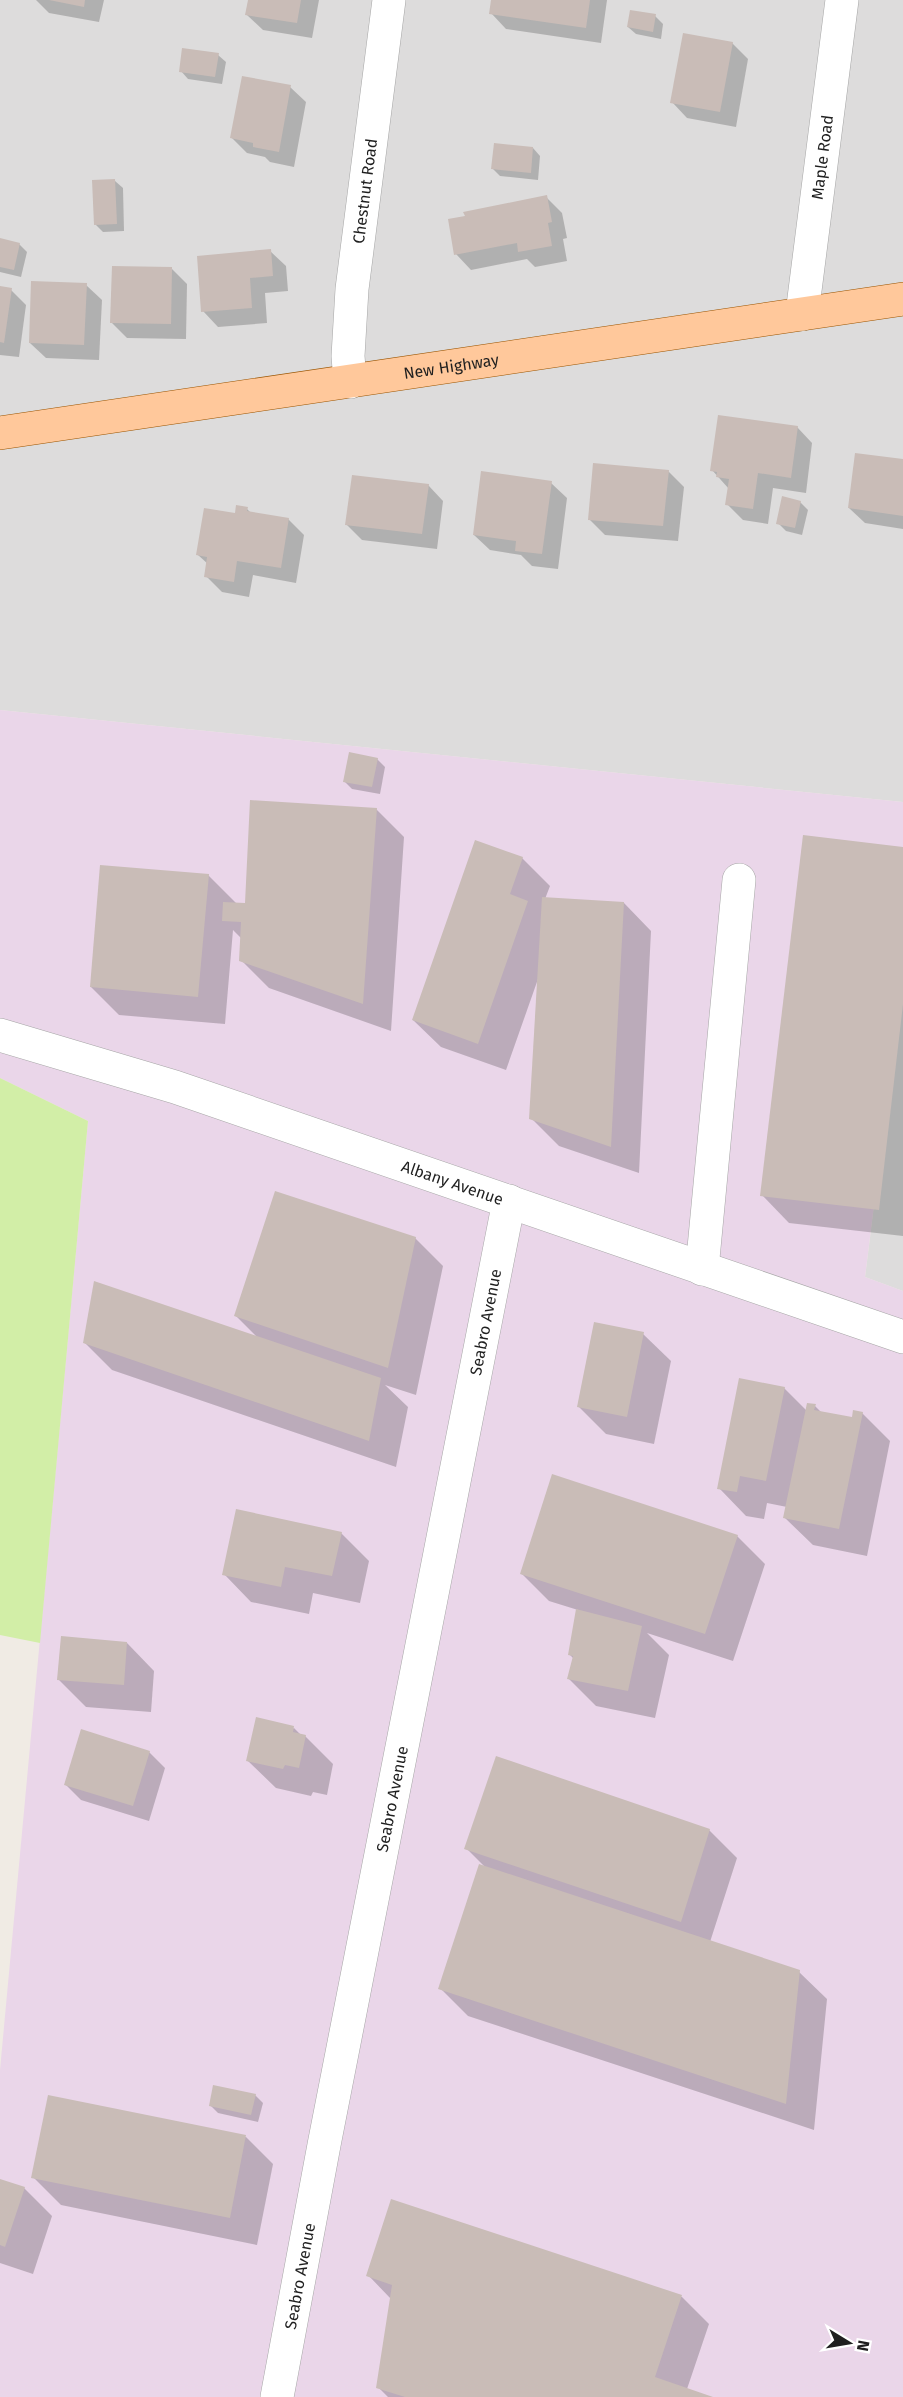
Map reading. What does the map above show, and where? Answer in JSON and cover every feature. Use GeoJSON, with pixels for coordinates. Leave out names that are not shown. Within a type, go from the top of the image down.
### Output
{"type":"FeatureCollection","features":[{"type":"Feature","properties":{"kind":"main road","name":"New Highway"},"geometry":{"type":"LineString","coordinates":[[0,433],[903,299]]}},
{"type":"Feature","properties":{"kind":"street","name":"Chestnut Road"},"geometry":{"type":"LineString","coordinates":[[350,382],[348,356],[352,289],[389,0]]}},
{"type":"Feature","properties":{"kind":"street","name":"Maple Road"},"geometry":{"type":"LineString","coordinates":[[802,314],[842,0]]}},
{"type":"Feature","properties":{"kind":"street"},"geometry":{"type":"LineString","coordinates":[[702,1269],[739,880]]}},
{"type":"Feature","properties":{"kind":"street","name":"Albany Avenue"},"geometry":{"type":"LineString","coordinates":[[0,1035],[175,1087],[903,1337]]}},
{"type":"Feature","properties":{"kind":"street","name":"Seabro Avenue"},"geometry":{"type":"LineString","coordinates":[[277,2397],[326,2133],[509,1201]]}},
{"type":"Feature","properties":{"kind":"shaded area"},"geometry":{"type":"Polygon","coordinates":[[[0,0],[903,0],[903,802],[0,710],[0,0]]]}},
{"type":"Feature","properties":{"kind":"shaded area"},"geometry":{"type":"Polygon","coordinates":[[[0,710],[903,802],[903,973],[865,1277],[903,1291],[903,2397],[0,2397],[0,2070],[88,1121],[0,1078],[0,710]]]}},
{"type":"Feature","properties":{"kind":"shaded area"},"geometry":{"type":"Polygon","coordinates":[[[903,973],[903,1291],[865,1277],[903,973]]]}},
{"type":"Feature","properties":{"kind":"green space"},"geometry":{"type":"Polygon","coordinates":[[[0,1078],[88,1121],[40,1643],[0,1635],[0,1078]]]}},
{"type":"Feature","properties":{"kind":"building"},"geometry":{"type":"Polygon","coordinates":[[[49,0],[85,0],[84,7],[49,0]]]}},
{"type":"Feature","properties":{"kind":"building"},"geometry":{"type":"Polygon","coordinates":[[[248,0],[301,0],[297,23],[245,15],[248,0]]]}},
{"type":"Feature","properties":{"kind":"building"},"geometry":{"type":"Polygon","coordinates":[[[491,0],[590,0],[586,28],[489,14],[491,0]]]}},
{"type":"Feature","properties":{"kind":"building"},"geometry":{"type":"Polygon","coordinates":[[[630,10],[656,14],[653,32],[627,27],[630,10]]]}},
{"type":"Feature","properties":{"kind":"building"},"geometry":{"type":"Polygon","coordinates":[[[683,33],[733,42],[720,112],[670,103],[683,33]]]}},
{"type":"Feature","properties":{"kind":"building"},"geometry":{"type":"Polygon","coordinates":[[[182,48],[219,53],[215,77],[179,72],[182,48]]]}},
{"type":"Feature","properties":{"kind":"building"},"geometry":{"type":"Polygon","coordinates":[[[242,76],[291,85],[279,152],[253,147],[253,143],[230,138],[242,76]]]}},
{"type":"Feature","properties":{"kind":"building"},"geometry":{"type":"Polygon","coordinates":[[[494,143],[533,147],[531,173],[491,169],[494,143]]]}},
{"type":"Feature","properties":{"kind":"building"},"geometry":{"type":"Polygon","coordinates":[[[115,179],[117,224],[94,225],[92,180],[115,179]]]}},
{"type":"Feature","properties":{"kind":"building"},"geometry":{"type":"Polygon","coordinates":[[[547,195],[552,222],[548,223],[552,246],[518,252],[517,243],[454,255],[448,219],[465,216],[463,212],[547,195]]]}},
{"type":"Feature","properties":{"kind":"building"},"geometry":{"type":"Polygon","coordinates":[[[0,238],[20,243],[14,270],[0,267],[0,238]]]}},
{"type":"Feature","properties":{"kind":"building"},"geometry":{"type":"Polygon","coordinates":[[[271,249],[273,276],[250,278],[252,308],[201,312],[197,256],[271,249]]]}},
{"type":"Feature","properties":{"kind":"building"},"geometry":{"type":"Polygon","coordinates":[[[112,266],[172,267],[171,324],[110,323],[112,266]]]}},
{"type":"Feature","properties":{"kind":"building"},"geometry":{"type":"Polygon","coordinates":[[[31,281],[87,283],[84,345],[29,343],[31,281]]]}},
{"type":"Feature","properties":{"kind":"building"},"geometry":{"type":"Polygon","coordinates":[[[0,286],[12,288],[4,343],[0,342],[0,286]]]}},
{"type":"Feature","properties":{"kind":"building"},"geometry":{"type":"Polygon","coordinates":[[[718,415],[798,426],[791,478],[758,473],[753,509],[725,505],[729,479],[716,477],[717,472],[710,471],[718,415]]]}},
{"type":"Feature","properties":{"kind":"building"},"geometry":{"type":"Polygon","coordinates":[[[855,453],[903,459],[903,516],[848,508],[855,453]]]}},
{"type":"Feature","properties":{"kind":"building"},"geometry":{"type":"Polygon","coordinates":[[[593,463],[669,470],[663,526],[588,520],[593,463]]]}},
{"type":"Feature","properties":{"kind":"building"},"geometry":{"type":"Polygon","coordinates":[[[481,471],[552,481],[542,554],[515,551],[516,541],[473,535],[481,471]]]}},
{"type":"Feature","properties":{"kind":"building"},"geometry":{"type":"Polygon","coordinates":[[[352,475],[429,484],[422,534],[345,525],[352,475]]]}},
{"type":"Feature","properties":{"kind":"building"},"geometry":{"type":"Polygon","coordinates":[[[782,496],[801,501],[795,528],[776,524],[782,496]]]}},
{"type":"Feature","properties":{"kind":"building"},"geometry":{"type":"Polygon","coordinates":[[[236,505],[248,507],[247,511],[289,518],[281,568],[237,561],[234,582],[204,577],[207,557],[196,555],[204,508],[235,513],[236,505]]]}},
{"type":"Feature","properties":{"kind":"building"},"geometry":{"type":"Polygon","coordinates":[[[349,752],[378,758],[372,787],[343,782],[349,752]]]}},
{"type":"Feature","properties":{"kind":"building"},"geometry":{"type":"Polygon","coordinates":[[[250,800],[377,808],[363,1004],[239,961],[241,922],[222,921],[223,902],[245,903],[250,800]]]}},
{"type":"Feature","properties":{"kind":"building"},"geometry":{"type":"Polygon","coordinates":[[[803,835],[903,847],[903,1004],[879,1210],[760,1196],[803,835]]]}},
{"type":"Feature","properties":{"kind":"building"},"geometry":{"type":"Polygon","coordinates":[[[475,840],[523,857],[510,894],[528,901],[478,1044],[412,1020],[475,840]]]}},
{"type":"Feature","properties":{"kind":"building"},"geometry":{"type":"Polygon","coordinates":[[[100,865],[209,874],[198,997],[90,987],[100,865]]]}},
{"type":"Feature","properties":{"kind":"building"},"geometry":{"type":"Polygon","coordinates":[[[542,897],[624,902],[611,1147],[529,1119],[542,897]]]}},
{"type":"Feature","properties":{"kind":"building"},"geometry":{"type":"Polygon","coordinates":[[[275,1191],[416,1237],[388,1368],[234,1316],[275,1191]]]}},
{"type":"Feature","properties":{"kind":"building"},"geometry":{"type":"Polygon","coordinates":[[[94,1281],[381,1378],[369,1441],[83,1343],[94,1281]]]}},
{"type":"Feature","properties":{"kind":"building"},"geometry":{"type":"Polygon","coordinates":[[[594,1322],[644,1332],[627,1417],[577,1407],[594,1322]]]}},
{"type":"Feature","properties":{"kind":"building"},"geometry":{"type":"Polygon","coordinates":[[[739,1378],[785,1387],[766,1481],[740,1476],[737,1492],[717,1489],[739,1378]]]}},
{"type":"Feature","properties":{"kind":"building"},"geometry":{"type":"Polygon","coordinates":[[[807,1403],[816,1404],[814,1410],[852,1417],[853,1410],[863,1412],[839,1529],[783,1518],[807,1403]]]}},
{"type":"Feature","properties":{"kind":"building"},"geometry":{"type":"Polygon","coordinates":[[[552,1474],[738,1535],[705,1634],[520,1574],[552,1474]]]}},
{"type":"Feature","properties":{"kind":"building"},"geometry":{"type":"Polygon","coordinates":[[[236,1509],[342,1532],[332,1576],[285,1567],[281,1587],[222,1575],[236,1509]]]}},
{"type":"Feature","properties":{"kind":"building"},"geometry":{"type":"Polygon","coordinates":[[[576,1609],[642,1626],[628,1691],[567,1679],[573,1656],[568,1655],[576,1609]]]}},
{"type":"Feature","properties":{"kind":"building"},"geometry":{"type":"Polygon","coordinates":[[[61,1636],[127,1642],[124,1685],[57,1680],[61,1636]]]}},
{"type":"Feature","properties":{"kind":"building"},"geometry":{"type":"Polygon","coordinates":[[[256,1717],[294,1726],[293,1732],[306,1735],[299,1768],[285,1765],[283,1769],[246,1761],[256,1717]]]}},
{"type":"Feature","properties":{"kind":"building"},"geometry":{"type":"Polygon","coordinates":[[[81,1729],[150,1751],[133,1806],[64,1785],[81,1729]]]}},
{"type":"Feature","properties":{"kind":"building"},"geometry":{"type":"Polygon","coordinates":[[[496,1756],[710,1829],[681,1922],[464,1849],[496,1756]]]}},
{"type":"Feature","properties":{"kind":"building"},"geometry":{"type":"Polygon","coordinates":[[[479,1864],[800,1970],[786,2104],[438,1989],[479,1864]]]}},
{"type":"Feature","properties":{"kind":"building"},"geometry":{"type":"Polygon","coordinates":[[[213,2085],[256,2094],[251,2115],[209,2106],[213,2085]]]}},
{"type":"Feature","properties":{"kind":"building"},"geometry":{"type":"Polygon","coordinates":[[[48,2095],[246,2135],[230,2218],[31,2178],[48,2095]]]}},
{"type":"Feature","properties":{"kind":"building"},"geometry":{"type":"Polygon","coordinates":[[[0,2179],[25,2187],[5,2247],[0,2245],[0,2179]]]}},
{"type":"Feature","properties":{"kind":"building"},"geometry":{"type":"Polygon","coordinates":[[[391,2199],[682,2295],[655,2377],[713,2397],[405,2397],[376,2388],[392,2285],[366,2276],[391,2199]]]}}]}
